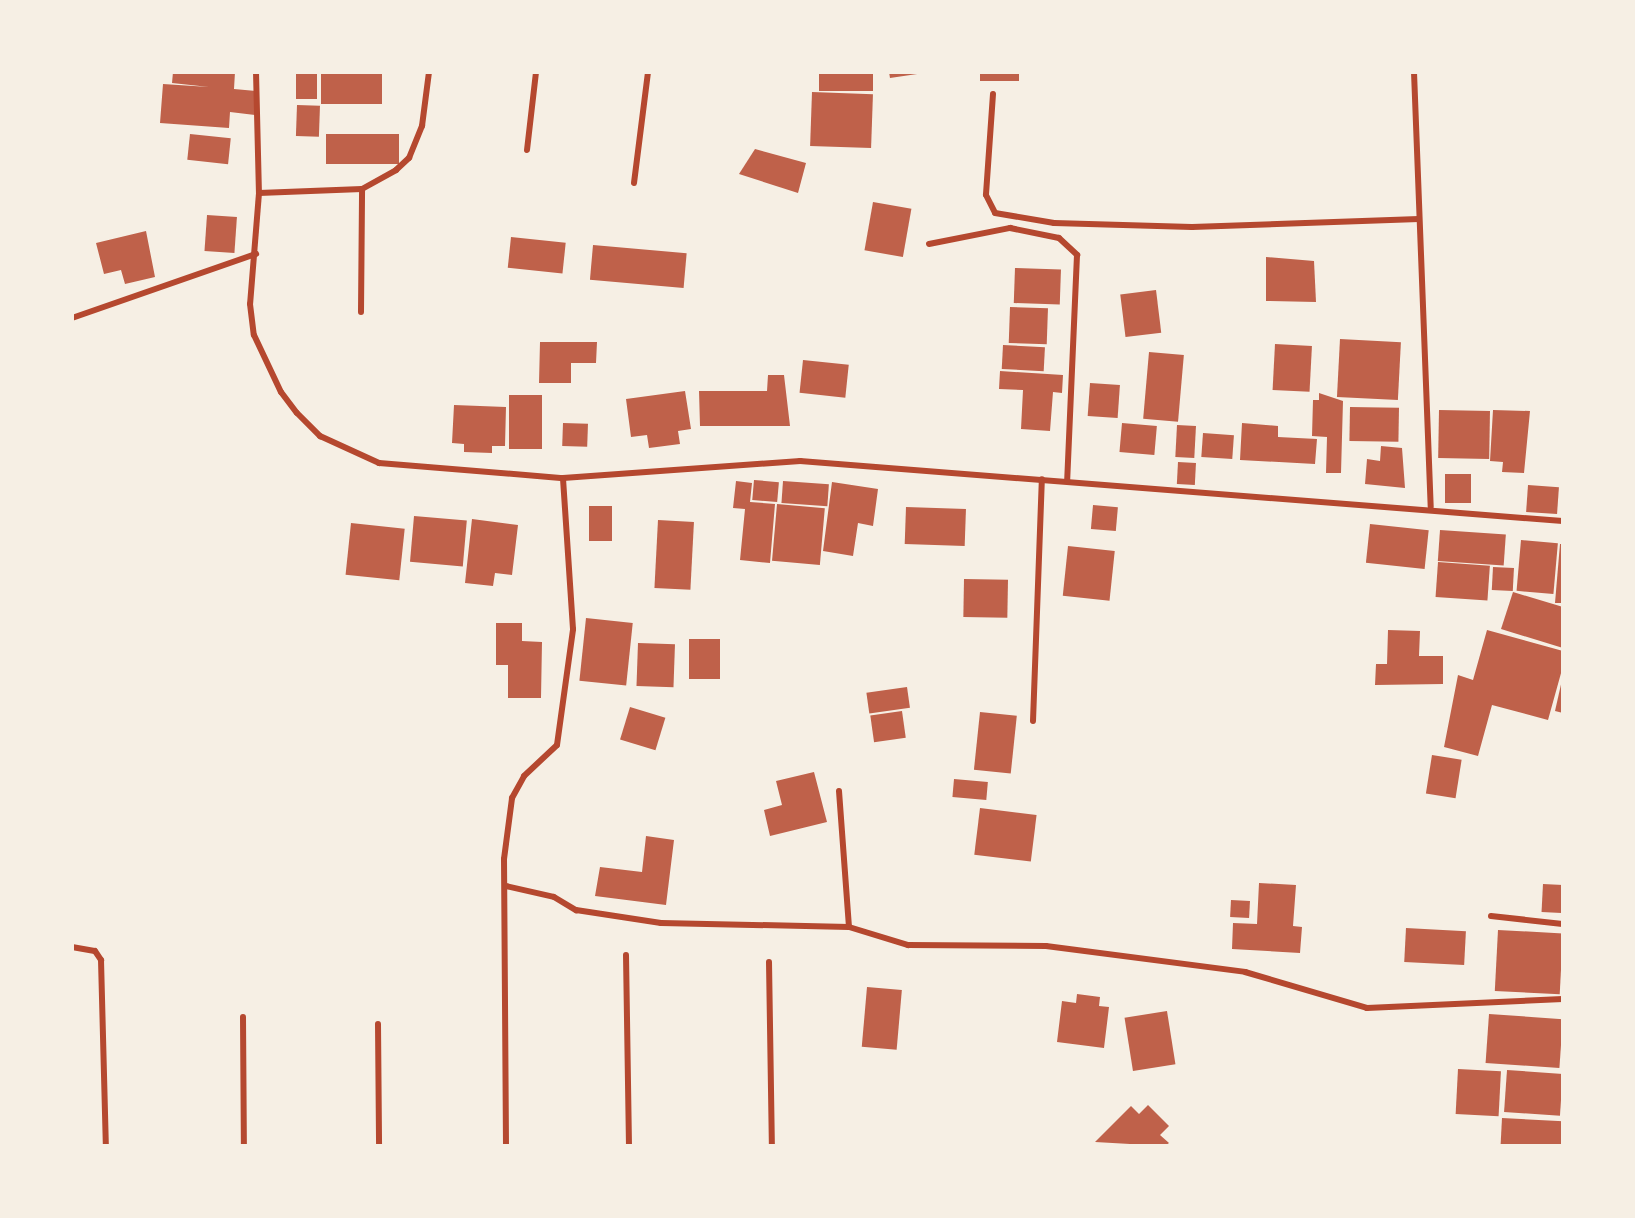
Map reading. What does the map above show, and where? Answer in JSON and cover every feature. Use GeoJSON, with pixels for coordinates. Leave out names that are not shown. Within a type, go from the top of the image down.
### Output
{"type":"FeatureCollection","features":[{"type":"Feature","properties":{"kind":"street"},"geometry":{"type":"LineString","coordinates":[[256,72],[259,193],[256,254],[250,304],[254,336],[281,392],[320,436],[379,463],[563,478],[800,461],[1431,507],[1563,520]]}},
{"type":"Feature","properties":{"kind":"street"},"geometry":{"type":"LineString","coordinates":[[259,193],[362,189],[409,158],[423,126],[429,72]]}},
{"type":"Feature","properties":{"kind":"street"},"geometry":{"type":"LineString","coordinates":[[527,150],[536,72]]}},
{"type":"Feature","properties":{"kind":"street"},"geometry":{"type":"LineString","coordinates":[[634,183],[648,72]]}},
{"type":"Feature","properties":{"kind":"street"},"geometry":{"type":"LineString","coordinates":[[1414,72],[1431,507]]}},
{"type":"Feature","properties":{"kind":"street"},"geometry":{"type":"LineString","coordinates":[[993,94],[986,195],[995,213],[1054,224],[1192,227],[1419,219]]}},
{"type":"Feature","properties":{"kind":"street"},"geometry":{"type":"LineString","coordinates":[[361,312],[362,189]]}},
{"type":"Feature","properties":{"kind":"street"},"geometry":{"type":"LineString","coordinates":[[929,244],[1010,228],[1059,238],[1077,255],[1067,481]]}},
{"type":"Feature","properties":{"kind":"street"},"geometry":{"type":"LineString","coordinates":[[72,318],[256,254]]}},
{"type":"Feature","properties":{"kind":"street"},"geometry":{"type":"LineString","coordinates":[[506,1146],[506,886],[504,860],[512,798],[524,776],[553,751],[560,722],[573,629],[563,478]]}},
{"type":"Feature","properties":{"kind":"street"},"geometry":{"type":"LineString","coordinates":[[1033,721],[1042,479]]}},
{"type":"Feature","properties":{"kind":"street"},"geometry":{"type":"LineString","coordinates":[[839,791],[849,927]]}},
{"type":"Feature","properties":{"kind":"street"},"geometry":{"type":"LineString","coordinates":[[506,886],[554,897],[576,910],[662,923],[849,927],[908,945],[1026,945],[1245,972],[1367,1008],[1563,999]]}},
{"type":"Feature","properties":{"kind":"street"},"geometry":{"type":"LineString","coordinates":[[1491,916],[1563,924]]}},
{"type":"Feature","properties":{"kind":"street"},"geometry":{"type":"LineString","coordinates":[[72,947],[95,951],[101,960],[106,1146]]}},
{"type":"Feature","properties":{"kind":"street"},"geometry":{"type":"LineString","coordinates":[[626,955],[629,1146]]}},
{"type":"Feature","properties":{"kind":"street"},"geometry":{"type":"LineString","coordinates":[[769,962],[772,1146]]}},
{"type":"Feature","properties":{"kind":"street"},"geometry":{"type":"LineString","coordinates":[[243,1017],[244,1146]]}},
{"type":"Feature","properties":{"kind":"street"},"geometry":{"type":"LineString","coordinates":[[378,1024],[379,1146]]}},
{"type":"Feature","properties":{"kind":"building"},"geometry":{"type":"Polygon","coordinates":[[[173,72],[235,72],[234,89],[257,91],[255,115],[230,112],[229,128],[160,123],[163,84],[209,87],[172,83],[173,72]]]}},
{"type":"Feature","properties":{"kind":"building"},"geometry":{"type":"Polygon","coordinates":[[[296,72],[317,72],[317,99],[296,99],[296,72]]]}},
{"type":"Feature","properties":{"kind":"building"},"geometry":{"type":"Polygon","coordinates":[[[321,72],[382,72],[382,104],[321,104],[321,72]]]}},
{"type":"Feature","properties":{"kind":"building"},"geometry":{"type":"Polygon","coordinates":[[[819,72],[873,72],[873,91],[819,91],[819,72]]]}},
{"type":"Feature","properties":{"kind":"building"},"geometry":{"type":"Polygon","coordinates":[[[889,72],[924,72],[924,73],[890,78],[889,72]]]}},
{"type":"Feature","properties":{"kind":"building"},"geometry":{"type":"Polygon","coordinates":[[[980,72],[1019,72],[1019,81],[980,81],[980,72]]]}},
{"type":"Feature","properties":{"kind":"building"},"geometry":{"type":"Polygon","coordinates":[[[812,92],[873,94],[871,148],[810,146],[812,92]]]}},
{"type":"Feature","properties":{"kind":"building"},"geometry":{"type":"Polygon","coordinates":[[[297,105],[320,106],[319,137],[296,136],[297,105]]]}},
{"type":"Feature","properties":{"kind":"building"},"geometry":{"type":"Polygon","coordinates":[[[190,134],[231,138],[228,164],[187,160],[190,134]]]}},
{"type":"Feature","properties":{"kind":"building"},"geometry":{"type":"Polygon","coordinates":[[[326,134],[399,134],[399,164],[326,164],[326,134]]]}},
{"type":"Feature","properties":{"kind":"building"},"geometry":{"type":"Polygon","coordinates":[[[755,149],[806,163],[798,193],[739,174],[755,149]]]}},
{"type":"Feature","properties":{"kind":"building"},"geometry":{"type":"Polygon","coordinates":[[[873,202],[911,209],[903,257],[864,250],[873,202]]]}},
{"type":"Feature","properties":{"kind":"building"},"geometry":{"type":"Polygon","coordinates":[[[207,215],[237,217],[234,253],[204,251],[207,215]]]}},
{"type":"Feature","properties":{"kind":"building"},"geometry":{"type":"Polygon","coordinates":[[[146,231],[155,277],[125,284],[121,270],[104,274],[96,243],[146,231]]]}},
{"type":"Feature","properties":{"kind":"building"},"geometry":{"type":"Polygon","coordinates":[[[511,237],[566,243],[562,274],[508,268],[511,237]]]}},
{"type":"Feature","properties":{"kind":"building"},"geometry":{"type":"Polygon","coordinates":[[[593,245],[687,253],[684,288],[590,280],[593,245]]]}},
{"type":"Feature","properties":{"kind":"building"},"geometry":{"type":"Polygon","coordinates":[[[1266,257],[1314,261],[1316,302],[1266,301],[1266,257]]]}},
{"type":"Feature","properties":{"kind":"building"},"geometry":{"type":"Polygon","coordinates":[[[1015,268],[1061,270],[1060,305],[1014,303],[1015,268]]]}},
{"type":"Feature","properties":{"kind":"building"},"geometry":{"type":"Polygon","coordinates":[[[1156,290],[1161,333],[1126,337],[1120,294],[1156,290]]]}},
{"type":"Feature","properties":{"kind":"building"},"geometry":{"type":"Polygon","coordinates":[[[1010,307],[1048,308],[1047,344],[1009,343],[1010,307]]]}},
{"type":"Feature","properties":{"kind":"building"},"geometry":{"type":"Polygon","coordinates":[[[1340,339],[1401,342],[1398,400],[1337,397],[1340,339]]]}},
{"type":"Feature","properties":{"kind":"building"},"geometry":{"type":"Polygon","coordinates":[[[540,342],[597,342],[596,363],[571,363],[571,383],[539,383],[540,342]]]}},
{"type":"Feature","properties":{"kind":"building"},"geometry":{"type":"Polygon","coordinates":[[[1275,344],[1312,346],[1310,392],[1273,390],[1275,344]]]}},
{"type":"Feature","properties":{"kind":"building"},"geometry":{"type":"Polygon","coordinates":[[[1003,345],[1045,347],[1044,371],[1002,369],[1003,345]]]}},
{"type":"Feature","properties":{"kind":"building"},"geometry":{"type":"Polygon","coordinates":[[[1149,352],[1184,355],[1178,422],[1143,419],[1149,352]]]}},
{"type":"Feature","properties":{"kind":"building"},"geometry":{"type":"Polygon","coordinates":[[[803,360],[849,365],[845,398],[800,393],[803,360]]]}},
{"type":"Feature","properties":{"kind":"building"},"geometry":{"type":"Polygon","coordinates":[[[1000,371],[1063,375],[1062,393],[1053,392],[1050,431],[1021,429],[1023,390],[999,389],[1000,371]]]}},
{"type":"Feature","properties":{"kind":"building"},"geometry":{"type":"Polygon","coordinates":[[[768,375],[784,375],[790,426],[700,426],[699,391],[767,391],[768,375]]]}},
{"type":"Feature","properties":{"kind":"building"},"geometry":{"type":"Polygon","coordinates":[[[1090,383],[1120,385],[1118,418],[1088,416],[1090,383]]]}},
{"type":"Feature","properties":{"kind":"building"},"geometry":{"type":"Polygon","coordinates":[[[685,391],[691,429],[678,431],[680,444],[649,448],[647,435],[631,437],[626,399],[685,391]]]}},
{"type":"Feature","properties":{"kind":"building"},"geometry":{"type":"Polygon","coordinates":[[[1319,393],[1343,401],[1341,473],[1326,473],[1327,437],[1312,436],[1313,400],[1319,400],[1319,393]]]}},
{"type":"Feature","properties":{"kind":"building"},"geometry":{"type":"Polygon","coordinates":[[[509,395],[542,395],[542,449],[509,449],[509,395]]]}},
{"type":"Feature","properties":{"kind":"building"},"geometry":{"type":"Polygon","coordinates":[[[454,405],[506,407],[505,446],[492,446],[492,453],[464,452],[464,444],[452,443],[454,405]]]}},
{"type":"Feature","properties":{"kind":"building"},"geometry":{"type":"Polygon","coordinates":[[[1350,407],[1399,408],[1398,442],[1349,441],[1350,407]]]}},
{"type":"Feature","properties":{"kind":"building"},"geometry":{"type":"Polygon","coordinates":[[[1439,410],[1490,411],[1489,459],[1438,458],[1439,410]]]}},
{"type":"Feature","properties":{"kind":"building"},"geometry":{"type":"Polygon","coordinates":[[[1493,410],[1530,411],[1524,473],[1502,472],[1503,462],[1490,461],[1493,410]]]}},
{"type":"Feature","properties":{"kind":"building"},"geometry":{"type":"Polygon","coordinates":[[[563,423],[588,424],[587,447],[562,446],[563,423]]]}},
{"type":"Feature","properties":{"kind":"building"},"geometry":{"type":"Polygon","coordinates":[[[1122,423],[1157,426],[1154,455],[1119,452],[1122,423]]]}},
{"type":"Feature","properties":{"kind":"building"},"geometry":{"type":"Polygon","coordinates":[[[1242,423],[1278,426],[1278,437],[1317,439],[1315,464],[1240,460],[1242,423]]]}},
{"type":"Feature","properties":{"kind":"building"},"geometry":{"type":"Polygon","coordinates":[[[1177,425],[1196,426],[1194,458],[1175,457],[1177,425]]]}},
{"type":"Feature","properties":{"kind":"building"},"geometry":{"type":"Polygon","coordinates":[[[1203,433],[1234,435],[1232,459],[1201,457],[1203,433]]]}},
{"type":"Feature","properties":{"kind":"building"},"geometry":{"type":"Polygon","coordinates":[[[1381,446],[1402,448],[1405,488],[1365,484],[1367,459],[1380,461],[1381,446]]]}},
{"type":"Feature","properties":{"kind":"building"},"geometry":{"type":"Polygon","coordinates":[[[1178,462],[1196,463],[1195,485],[1177,484],[1178,462]]]}},
{"type":"Feature","properties":{"kind":"building"},"geometry":{"type":"Polygon","coordinates":[[[1445,474],[1471,474],[1471,503],[1445,503],[1445,474]]]}},
{"type":"Feature","properties":{"kind":"building"},"geometry":{"type":"Polygon","coordinates":[[[754,480],[779,482],[777,502],[752,500],[754,480]]]}},
{"type":"Feature","properties":{"kind":"building"},"geometry":{"type":"Polygon","coordinates":[[[736,481],[752,483],[750,502],[775,504],[770,563],[740,560],[745,509],[733,508],[736,481]]]}},
{"type":"Feature","properties":{"kind":"building"},"geometry":{"type":"Polygon","coordinates":[[[783,481],[829,484],[827,506],[781,503],[783,481]]]}},
{"type":"Feature","properties":{"kind":"building"},"geometry":{"type":"Polygon","coordinates":[[[832,482],[878,489],[873,526],[858,523],[853,556],[823,551],[832,482]]]}},
{"type":"Feature","properties":{"kind":"building"},"geometry":{"type":"Polygon","coordinates":[[[1528,485],[1559,487],[1557,514],[1526,512],[1528,485]]]}},
{"type":"Feature","properties":{"kind":"building"},"geometry":{"type":"Polygon","coordinates":[[[777,504],[825,508],[820,565],[772,561],[777,504]]]}},
{"type":"Feature","properties":{"kind":"building"},"geometry":{"type":"Polygon","coordinates":[[[1093,505],[1118,507],[1116,531],[1091,529],[1093,505]]]}},
{"type":"Feature","properties":{"kind":"building"},"geometry":{"type":"Polygon","coordinates":[[[589,506],[612,506],[612,541],[589,541],[589,506]]]}},
{"type":"Feature","properties":{"kind":"building"},"geometry":{"type":"Polygon","coordinates":[[[906,507],[966,509],[965,546],[905,544],[906,507]]]}},
{"type":"Feature","properties":{"kind":"building"},"geometry":{"type":"Polygon","coordinates":[[[414,516],[467,521],[463,566],[410,562],[414,516]]]}},
{"type":"Feature","properties":{"kind":"building"},"geometry":{"type":"Polygon","coordinates":[[[472,519],[518,525],[512,575],[495,573],[493,586],[465,583],[472,519]]]}},
{"type":"Feature","properties":{"kind":"building"},"geometry":{"type":"Polygon","coordinates":[[[658,520],[694,522],[690,590],[654,588],[658,520]]]}},
{"type":"Feature","properties":{"kind":"building"},"geometry":{"type":"Polygon","coordinates":[[[351,523],[405,529],[399,580],[346,575],[351,523]]]}},
{"type":"Feature","properties":{"kind":"building"},"geometry":{"type":"Polygon","coordinates":[[[1370,524],[1429,530],[1425,569],[1366,563],[1370,524]]]}},
{"type":"Feature","properties":{"kind":"building"},"geometry":{"type":"Polygon","coordinates":[[[1440,530],[1506,535],[1504,566],[1438,561],[1440,530]]]}},
{"type":"Feature","properties":{"kind":"building"},"geometry":{"type":"Polygon","coordinates":[[[1521,540],[1558,543],[1553,594],[1517,591],[1521,540]]]}},
{"type":"Feature","properties":{"kind":"building"},"geometry":{"type":"Polygon","coordinates":[[[1560,544],[1563,544],[1563,603],[1555,603],[1560,544]]]}},
{"type":"Feature","properties":{"kind":"building"},"geometry":{"type":"Polygon","coordinates":[[[1068,546],[1115,551],[1110,601],[1063,596],[1068,546]]]}},
{"type":"Feature","properties":{"kind":"building"},"geometry":{"type":"Polygon","coordinates":[[[1438,562],[1490,566],[1487,601],[1436,597],[1438,562]]]}},
{"type":"Feature","properties":{"kind":"building"},"geometry":{"type":"Polygon","coordinates":[[[1493,567],[1514,568],[1513,591],[1492,590],[1493,567]]]}},
{"type":"Feature","properties":{"kind":"building"},"geometry":{"type":"Polygon","coordinates":[[[964,579],[1008,580],[1007,618],[963,617],[964,579]]]}},
{"type":"Feature","properties":{"kind":"building"},"geometry":{"type":"Polygon","coordinates":[[[1513,592],[1563,607],[1563,648],[1501,629],[1513,592]]]}},
{"type":"Feature","properties":{"kind":"building"},"geometry":{"type":"Polygon","coordinates":[[[586,618],[633,623],[626,686],[579,681],[586,618]]]}},
{"type":"Feature","properties":{"kind":"building"},"geometry":{"type":"Polygon","coordinates":[[[496,623],[522,623],[522,641],[542,642],[541,698],[508,698],[508,665],[496,665],[496,623]]]}},
{"type":"Feature","properties":{"kind":"building"},"geometry":{"type":"Polygon","coordinates":[[[1388,630],[1420,631],[1419,656],[1443,656],[1443,684],[1375,685],[1376,664],[1387,664],[1388,630]]]}},
{"type":"Feature","properties":{"kind":"building"},"geometry":{"type":"Polygon","coordinates":[[[1487,630],[1563,651],[1563,666],[1548,720],[1492,705],[1478,756],[1444,747],[1458,675],[1473,680],[1487,630]]]}},
{"type":"Feature","properties":{"kind":"building"},"geometry":{"type":"Polygon","coordinates":[[[689,639],[720,639],[720,679],[689,679],[689,639]]]}},
{"type":"Feature","properties":{"kind":"building"},"geometry":{"type":"Polygon","coordinates":[[[638,643],[675,644],[673,687],[636,686],[638,643]]]}},
{"type":"Feature","properties":{"kind":"building"},"geometry":{"type":"Polygon","coordinates":[[[1563,680],[1563,713],[1555,711],[1563,680]]]}},
{"type":"Feature","properties":{"kind":"building"},"geometry":{"type":"Polygon","coordinates":[[[907,687],[910,708],[869,714],[866,693],[907,687]]]}},
{"type":"Feature","properties":{"kind":"building"},"geometry":{"type":"Polygon","coordinates":[[[630,707],[665,718],[655,750],[620,740],[630,707]]]}},
{"type":"Feature","properties":{"kind":"building"},"geometry":{"type":"Polygon","coordinates":[[[902,711],[906,738],[874,742],[870,715],[902,711]]]}},
{"type":"Feature","properties":{"kind":"building"},"geometry":{"type":"Polygon","coordinates":[[[980,712],[1017,716],[1011,774],[974,770],[980,712]]]}},
{"type":"Feature","properties":{"kind":"building"},"geometry":{"type":"Polygon","coordinates":[[[1432,755],[1462,760],[1456,798],[1426,794],[1432,755]]]}},
{"type":"Feature","properties":{"kind":"building"},"geometry":{"type":"Polygon","coordinates":[[[814,772],[827,822],[770,836],[764,810],[782,805],[776,781],[814,772]]]}},
{"type":"Feature","properties":{"kind":"building"},"geometry":{"type":"Polygon","coordinates":[[[954,779],[988,782],[986,800],[952,797],[954,779]]]}},
{"type":"Feature","properties":{"kind":"building"},"geometry":{"type":"Polygon","coordinates":[[[980,808],[1037,815],[1031,862],[974,855],[980,808]]]}},
{"type":"Feature","properties":{"kind":"building"},"geometry":{"type":"Polygon","coordinates":[[[646,836],[674,840],[666,905],[595,896],[600,867],[642,872],[646,836]]]}},
{"type":"Feature","properties":{"kind":"building"},"geometry":{"type":"Polygon","coordinates":[[[1259,883],[1296,885],[1293,926],[1302,927],[1300,953],[1232,949],[1233,923],[1257,924],[1259,883]]]}},
{"type":"Feature","properties":{"kind":"building"},"geometry":{"type":"Polygon","coordinates":[[[1543,884],[1563,885],[1562,913],[1542,912],[1543,884]]]}},
{"type":"Feature","properties":{"kind":"building"},"geometry":{"type":"Polygon","coordinates":[[[1231,900],[1250,901],[1249,918],[1230,917],[1231,900]]]}},
{"type":"Feature","properties":{"kind":"building"},"geometry":{"type":"Polygon","coordinates":[[[1406,928],[1466,931],[1464,965],[1404,962],[1406,928]]]}},
{"type":"Feature","properties":{"kind":"building"},"geometry":{"type":"Polygon","coordinates":[[[1498,930],[1563,933],[1560,994],[1495,991],[1498,930]]]}},
{"type":"Feature","properties":{"kind":"building"},"geometry":{"type":"Polygon","coordinates":[[[867,987],[902,990],[897,1050],[862,1047],[867,987]]]}},
{"type":"Feature","properties":{"kind":"building"},"geometry":{"type":"Polygon","coordinates":[[[1077,994],[1100,997],[1099,1006],[1109,1007],[1104,1048],[1057,1042],[1062,1001],[1076,1003],[1077,994]]]}},
{"type":"Feature","properties":{"kind":"building"},"geometry":{"type":"Polygon","coordinates":[[[1167,1011],[1175,1064],[1133,1071],[1125,1018],[1167,1011]]]}},
{"type":"Feature","properties":{"kind":"building"},"geometry":{"type":"Polygon","coordinates":[[[1489,1014],[1563,1019],[1559,1068],[1486,1063],[1489,1014]]]}},
{"type":"Feature","properties":{"kind":"building"},"geometry":{"type":"Polygon","coordinates":[[[1458,1069],[1501,1071],[1499,1116],[1456,1114],[1458,1069]]]}},
{"type":"Feature","properties":{"kind":"building"},"geometry":{"type":"Polygon","coordinates":[[[1507,1070],[1563,1074],[1560,1116],[1504,1112],[1507,1070]]]}},
{"type":"Feature","properties":{"kind":"building"},"geometry":{"type":"Polygon","coordinates":[[[1148,1105],[1169,1126],[1160,1135],[1169,1143],[1165,1146],[1095,1142],[1131,1106],[1139,1114],[1148,1105]]]}},
{"type":"Feature","properties":{"kind":"building"},"geometry":{"type":"Polygon","coordinates":[[[1502,1118],[1563,1121],[1562,1146],[1501,1146],[1502,1118]]]}}]}
